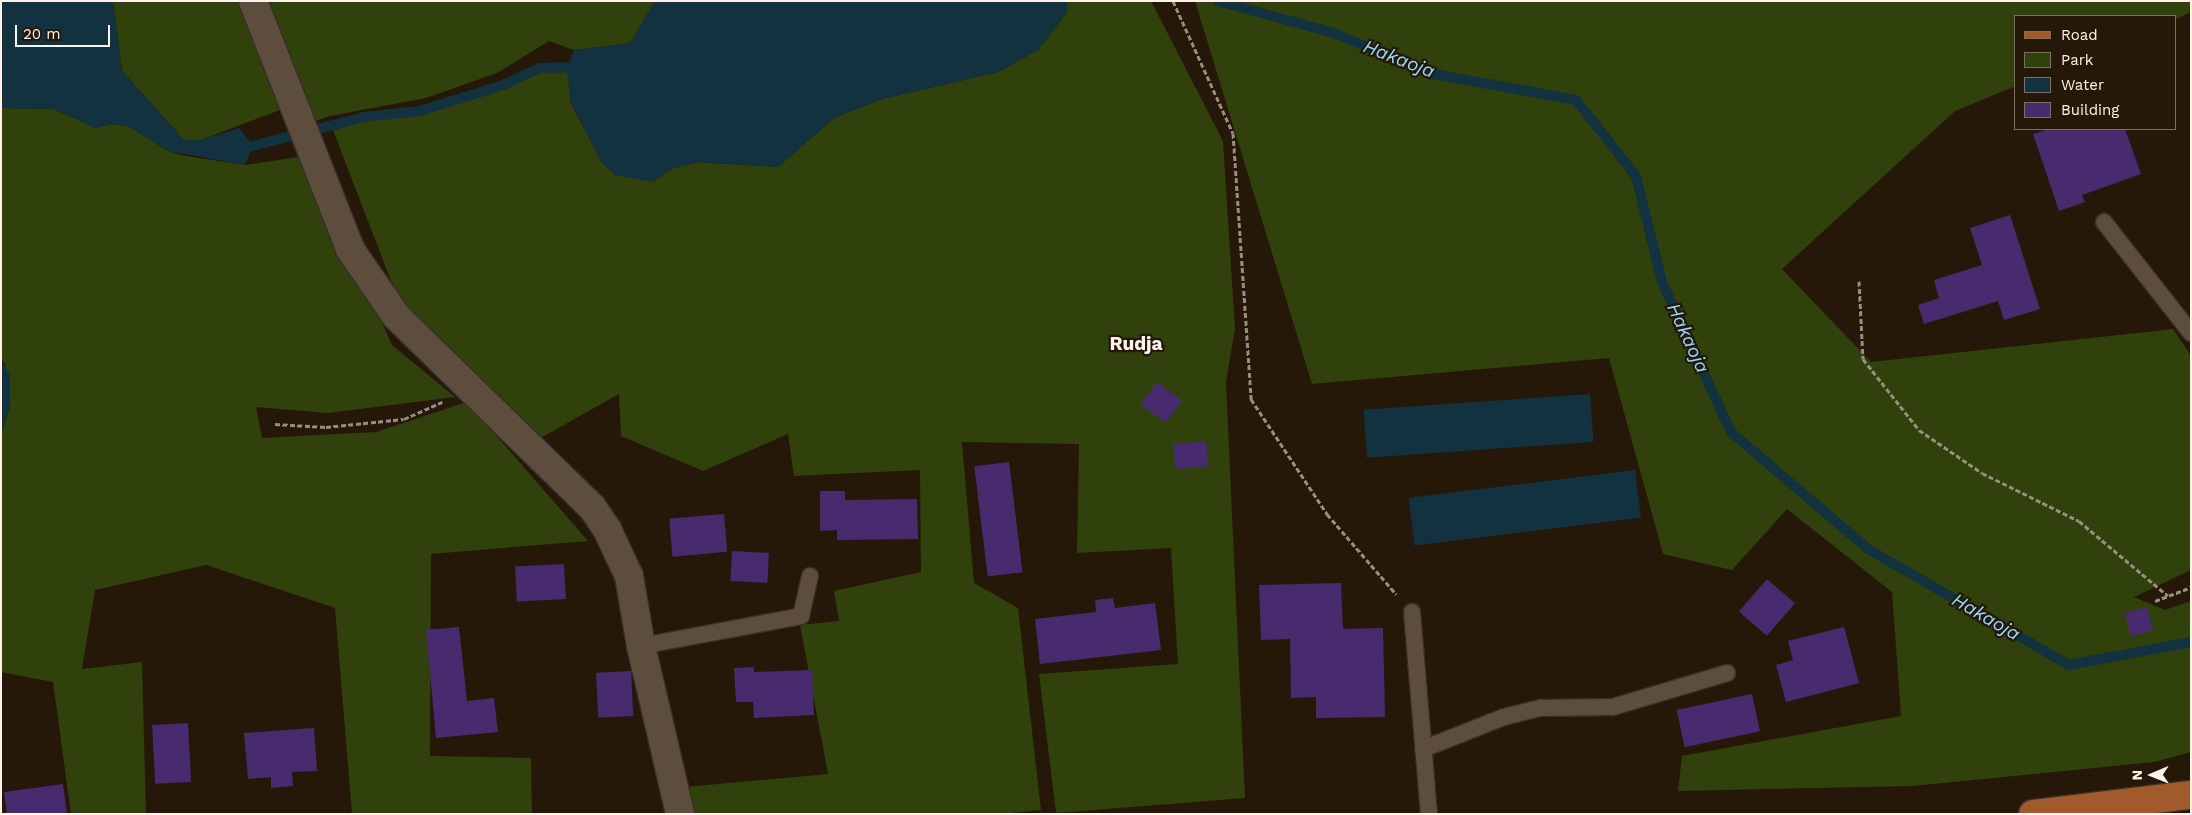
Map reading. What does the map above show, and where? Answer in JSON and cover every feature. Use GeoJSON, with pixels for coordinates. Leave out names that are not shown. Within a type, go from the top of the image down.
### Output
{"type":"FeatureCollection","features":[{"type":"Feature","properties":{"kind":"main road"},"geometry":{"type":"LineString","coordinates":[[2048,813],[2191,796]]}},
{"type":"Feature","properties":{"kind":"street"},"geometry":{"type":"LineString","coordinates":[[254,1],[317,169],[350,249],[396,316],[592,507],[607,528],[629,576],[642,646],[680,814]]}},
{"type":"Feature","properties":{"kind":"lane"},"geometry":{"type":"LineString","coordinates":[[2104,222],[2191,333]]}},
{"type":"Feature","properties":{"kind":"lane"},"geometry":{"type":"LineString","coordinates":[[642,646],[801,616],[810,576]]}},
{"type":"Feature","properties":{"kind":"lane"},"geometry":{"type":"LineString","coordinates":[[1412,612],[1422,749],[1429,814]]}},
{"type":"Feature","properties":{"kind":"lane"},"geometry":{"type":"LineString","coordinates":[[1422,749],[1504,717],[1541,708],[1613,706],[1727,673]]}},
{"type":"Feature","properties":{"kind":"path"},"geometry":{"type":"LineString","coordinates":[[1172,1],[1233,133],[1251,399],[1327,514],[1412,612]]}},
{"type":"Feature","properties":{"kind":"path"},"geometry":{"type":"LineString","coordinates":[[1859,281],[1863,359],[1919,430],[1982,473],[2078,521],[2168,596]]}},
{"type":"Feature","properties":{"kind":"path"},"geometry":{"type":"LineString","coordinates":[[275,424],[326,426],[404,419],[472,389]]}},
{"type":"Feature","properties":{"kind":"path"},"geometry":{"type":"LineString","coordinates":[[2155,601],[2191,587]]}},
{"type":"Feature","properties":{"kind":"green space"},"geometry":{"type":"Polygon","coordinates":[[[113,1],[241,1],[280,110],[201,140],[184,140],[122,71],[113,1]]]}},
{"type":"Feature","properties":{"kind":"green space"},"geometry":{"type":"Polygon","coordinates":[[[264,1],[655,1],[630,43],[574,50],[549,41],[497,73],[426,98],[330,116],[305,125],[264,1]]]}},
{"type":"Feature","properties":{"kind":"green space"},"geometry":{"type":"Polygon","coordinates":[[[1067,1],[1151,1],[1223,141],[1235,329],[1226,382],[1245,798],[1056,813],[1039,674],[1178,664],[1171,548],[1077,553],[1079,444],[962,442],[974,583],[1018,608],[1041,810],[999,814],[693,814],[685,787],[828,774],[800,625],[839,621],[834,591],[921,572],[920,470],[794,476],[788,434],[703,471],[621,436],[619,394],[537,440],[398,299],[331,125],[364,117],[420,111],[503,85],[539,68],[567,68],[571,103],[602,163],[652,182],[674,168],[697,162],[778,167],[834,118],[882,99],[998,72],[1038,50],[1067,12],[1067,1]]]}},
{"type":"Feature","properties":{"kind":"green space"},"geometry":{"type":"Polygon","coordinates":[[[1195,1],[2191,1],[2191,12],[2177,19],[2177,15],[2014,15],[2014,87],[1955,111],[1782,269],[1871,362],[2173,329],[2191,356],[2191,570],[2134,597],[2165,610],[2191,601],[2191,752],[2154,762],[1913,786],[1678,791],[1682,756],[1901,716],[1892,592],[1787,509],[1732,570],[1663,554],[1609,358],[1312,384],[1195,1]]]}},
{"type":"Feature","properties":{"kind":"green space"},"geometry":{"type":"Polygon","coordinates":[[[1,108],[54,109],[96,128],[112,124],[128,126],[168,151],[186,156],[245,165],[305,156],[392,345],[455,397],[328,413],[256,407],[262,438],[376,432],[467,402],[588,541],[431,554],[430,756],[531,758],[532,814],[352,814],[335,608],[206,565],[95,590],[82,669],[142,662],[146,814],[71,814],[53,682],[1,672],[1,434],[10,407],[5,364],[1,359],[1,108]]]}},
{"type":"Feature","properties":{"kind":"water"},"geometry":{"type":"Polygon","coordinates":[[[1,1],[113,1],[122,71],[184,140],[201,140],[239,128],[253,146],[245,165],[168,151],[128,126],[112,124],[96,128],[54,109],[1,108],[1,1]]]}},
{"type":"Feature","properties":{"kind":"water"},"geometry":{"type":"Polygon","coordinates":[[[655,1],[1067,1],[1067,12],[1038,50],[998,72],[882,99],[834,118],[778,167],[697,162],[674,168],[652,182],[614,175],[602,163],[571,102],[567,68],[574,50],[630,43],[655,1]]]}},
{"type":"Feature","properties":{"kind":"water"},"geometry":{"type":"Polygon","coordinates":[[[1,359],[10,376],[10,407],[1,434],[1,359]]]}},
{"type":"Feature","properties":{"kind":"water"},"geometry":{"type":"Polygon","coordinates":[[[1590,394],[1593,442],[1367,458],[1364,410],[1590,394]]]}},
{"type":"Feature","properties":{"kind":"water"},"geometry":{"type":"Polygon","coordinates":[[[1635,470],[1641,518],[1415,545],[1409,498],[1635,470]]]}},
{"type":"Feature","properties":{"kind":"building"},"geometry":{"type":"Polygon","coordinates":[[[2046,130],[2125,130],[2141,174],[2082,195],[2085,202],[2059,211],[2033,134],[2046,130]]]}},
{"type":"Feature","properties":{"kind":"building"},"geometry":{"type":"Polygon","coordinates":[[[2010,215],[2040,309],[2004,320],[1998,301],[1924,324],[1918,305],[1939,298],[1934,280],[1982,265],[1970,228],[2010,215]]]}},
{"type":"Feature","properties":{"kind":"building"},"geometry":{"type":"Polygon","coordinates":[[[1157,382],[1182,400],[1166,423],[1141,405],[1157,382]]]}},
{"type":"Feature","properties":{"kind":"building"},"geometry":{"type":"Polygon","coordinates":[[[1206,441],[1208,466],[1175,469],[1173,444],[1206,441]]]}},
{"type":"Feature","properties":{"kind":"building"},"geometry":{"type":"Polygon","coordinates":[[[1009,462],[1023,572],[988,576],[974,466],[1009,462]]]}},
{"type":"Feature","properties":{"kind":"building"},"geometry":{"type":"Polygon","coordinates":[[[820,491],[845,491],[845,500],[917,499],[918,539],[837,540],[837,530],[820,531],[820,491]]]}},
{"type":"Feature","properties":{"kind":"building"},"geometry":{"type":"Polygon","coordinates":[[[724,514],[727,552],[673,557],[669,519],[724,514]]]}},
{"type":"Feature","properties":{"kind":"building"},"geometry":{"type":"Polygon","coordinates":[[[732,551],[769,553],[767,583],[730,581],[732,551]]]}},
{"type":"Feature","properties":{"kind":"building"},"geometry":{"type":"Polygon","coordinates":[[[564,564],[566,599],[517,602],[515,567],[564,564]]]}},
{"type":"Feature","properties":{"kind":"building"},"geometry":{"type":"Polygon","coordinates":[[[1767,579],[1795,603],[1767,636],[1739,611],[1767,579]]]}},
{"type":"Feature","properties":{"kind":"building"},"geometry":{"type":"Polygon","coordinates":[[[1341,583],[1343,629],[1383,628],[1385,717],[1316,718],[1316,697],[1291,698],[1290,639],[1261,640],[1259,585],[1341,583]]]}},
{"type":"Feature","properties":{"kind":"building"},"geometry":{"type":"Polygon","coordinates":[[[1113,598],[1115,608],[1155,603],[1161,650],[1040,664],[1035,619],[1096,612],[1095,600],[1113,598]]]}},
{"type":"Feature","properties":{"kind":"building"},"geometry":{"type":"Polygon","coordinates":[[[2147,607],[2153,630],[2131,636],[2125,613],[2147,607]]]}},
{"type":"Feature","properties":{"kind":"building"},"geometry":{"type":"Polygon","coordinates":[[[459,627],[467,701],[494,698],[498,732],[436,738],[426,630],[459,627]]]}},
{"type":"Feature","properties":{"kind":"building"},"geometry":{"type":"Polygon","coordinates":[[[1844,627],[1859,683],[1786,702],[1776,665],[1793,660],[1788,641],[1844,627]]]}},
{"type":"Feature","properties":{"kind":"building"},"geometry":{"type":"Polygon","coordinates":[[[754,667],[754,672],[812,670],[814,715],[754,718],[753,702],[736,702],[734,668],[754,667]]]}},
{"type":"Feature","properties":{"kind":"building"},"geometry":{"type":"Polygon","coordinates":[[[631,671],[633,716],[598,718],[596,673],[631,671]]]}},
{"type":"Feature","properties":{"kind":"building"},"geometry":{"type":"Polygon","coordinates":[[[1752,694],[1760,731],[1685,747],[1677,710],[1752,694]]]}},
{"type":"Feature","properties":{"kind":"building"},"geometry":{"type":"Polygon","coordinates":[[[188,723],[191,782],[155,784],[152,725],[188,723]]]}},
{"type":"Feature","properties":{"kind":"building"},"geometry":{"type":"Polygon","coordinates":[[[314,728],[317,771],[292,772],[293,786],[271,788],[271,777],[248,779],[244,733],[314,728]]]}},
{"type":"Feature","properties":{"kind":"building"},"geometry":{"type":"Polygon","coordinates":[[[63,784],[67,814],[7,814],[4,792],[63,784]]]}},
{"type":"Feature","properties":{"kind":"waterway","name":"Hakaoja"},"geometry":{"type":"LineString","coordinates":[[1218,1],[1334,33],[1428,73],[1576,100],[1636,176],[1662,282],[1731,432],[1868,549],[2069,665],[2191,642]]}},
{"type":"Feature","properties":{"kind":"waterway"},"geometry":{"type":"LineString","coordinates":[[253,146],[364,117],[420,111],[503,85],[539,68],[580,67]]}},
{"type":"Feature","properties":{"kind":"district","name":"Rudja"},"geometry":{"type":"Point","coordinates":[1136,344]}}]}
